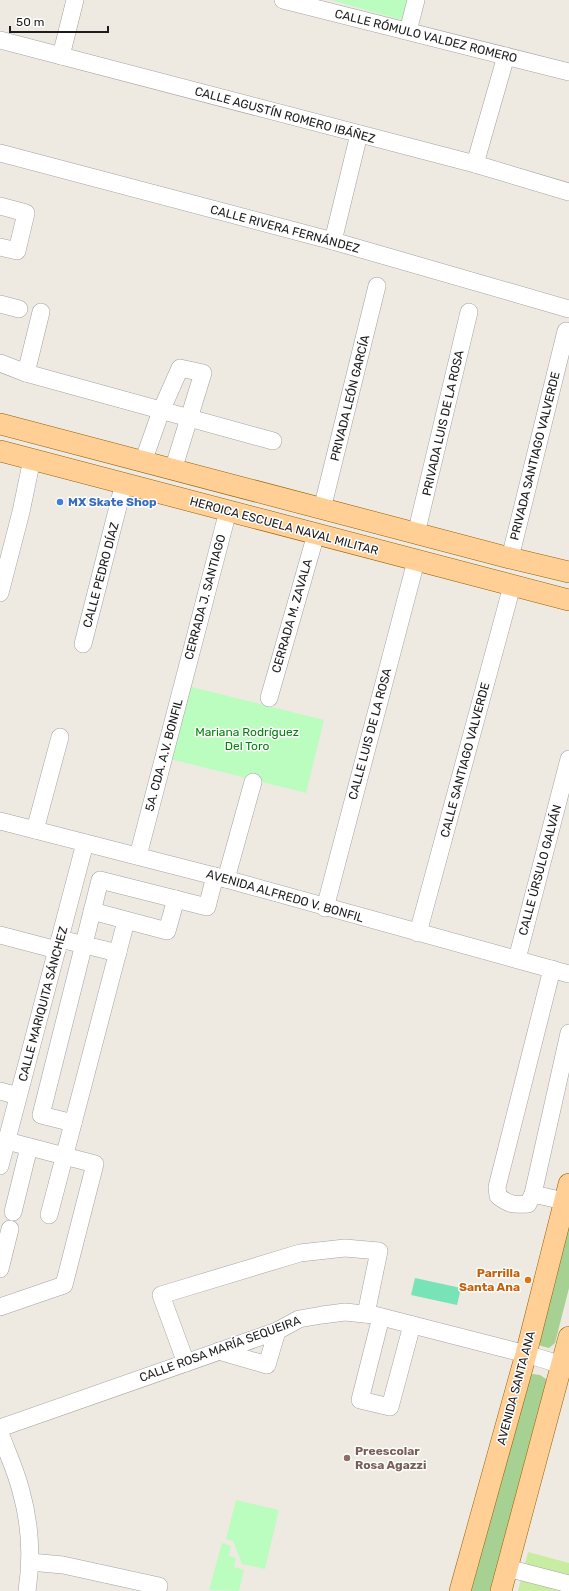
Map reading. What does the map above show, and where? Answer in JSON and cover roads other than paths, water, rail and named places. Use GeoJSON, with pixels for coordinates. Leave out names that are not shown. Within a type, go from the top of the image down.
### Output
{"type":"FeatureCollection","features":[{"type":"Feature","properties":{"kind":"main road"},"geometry":{"type":"LineString","coordinates":[[0,424],[416,534],[569,572]]}},
{"type":"Feature","properties":{"kind":"main road","name":"HEROICA ESCUELA NAVAL MILITAR"},"geometry":{"type":"LineString","coordinates":[[0,451],[569,600]]}},
{"type":"Feature","properties":{"kind":"main road","name":"AVENIDA SANTA ANA"},"geometry":{"type":"LineString","coordinates":[[460,1591],[526,1354],[567,1193]]}},
{"type":"Feature","properties":{"kind":"main road"},"geometry":{"type":"LineString","coordinates":[[501,1591],[565,1365],[569,1337]]}},
{"type":"Feature","properties":{"kind":"street"},"geometry":{"type":"LineString","coordinates":[[62,56],[76,0]]}},
{"type":"Feature","properties":{"kind":"street","name":"CALLE RÓMULO VALDEZ ROMERO"},"geometry":{"type":"LineString","coordinates":[[283,0],[569,72]]}},
{"type":"Feature","properties":{"kind":"street"},"geometry":{"type":"LineString","coordinates":[[408,31],[416,0]]}},
{"type":"Feature","properties":{"kind":"street","name":"CALLE AGUSTÍN ROMERO IBÁÑEZ"},"geometry":{"type":"LineString","coordinates":[[0,40],[475,164],[569,192]]}},
{"type":"Feature","properties":{"kind":"street"},"geometry":{"type":"LineString","coordinates":[[475,164],[506,56]]}},
{"type":"Feature","properties":{"kind":"street"},"geometry":{"type":"LineString","coordinates":[[333,241],[359,134]]}},
{"type":"Feature","properties":{"kind":"street","name":"CALLE RIVERA FERNÁNDEZ"},"geometry":{"type":"LineString","coordinates":[[0,153],[333,241],[569,309]]}},
{"type":"Feature","properties":{"kind":"street"},"geometry":{"type":"LineString","coordinates":[[0,206],[26,213],[17,252],[0,247]]}},
{"type":"Feature","properties":{"kind":"street","name":"PRIVADA LEÓN GARCÍA"},"geometry":{"type":"LineString","coordinates":[[322,509],[377,286]]}},
{"type":"Feature","properties":{"kind":"street"},"geometry":{"type":"LineString","coordinates":[[0,304],[19,309]]}},
{"type":"Feature","properties":{"kind":"street"},"geometry":{"type":"LineString","coordinates":[[26,373],[41,312]]}},
{"type":"Feature","properties":{"kind":"street","name":"PRIVADA LUIS DE LA ROSA"},"geometry":{"type":"LineString","coordinates":[[416,534],[469,312]]}},
{"type":"Feature","properties":{"kind":"street","name":"PRIVADA SANTIAGO VALVERDE"},"geometry":{"type":"LineString","coordinates":[[510,558],[566,331]]}},
{"type":"Feature","properties":{"kind":"street"},"geometry":{"type":"LineString","coordinates":[[0,363],[26,373],[273,441]]}},
{"type":"Feature","properties":{"kind":"street"},"geometry":{"type":"LineString","coordinates":[[143,462],[161,411],[180,368],[203,373],[173,470]]}},
{"type":"Feature","properties":{"kind":"street"},"geometry":{"type":"LineString","coordinates":[[0,592],[21,512],[32,459]]}},
{"type":"Feature","properties":{"kind":"street","name":"CALLE PEDRO DÍAZ"},"geometry":{"type":"LineString","coordinates":[[83,644],[124,483]]}},
{"type":"Feature","properties":{"kind":"street","name":"CERRADA J. SANTIAGO"},"geometry":{"type":"LineString","coordinates":[[183,682],[228,511]]}},
{"type":"Feature","properties":{"kind":"street","name":"CERRADA M. ZAVALA"},"geometry":{"type":"LineString","coordinates":[[269,698],[316,534]]}},
{"type":"Feature","properties":{"kind":"street","name":"CALLE LUIS DE LA ROSA"},"geometry":{"type":"LineString","coordinates":[[325,908],[416,561]]}},
{"type":"Feature","properties":{"kind":"street","name":"CALLE SANTIAGO VALVERDE"},"geometry":{"type":"LineString","coordinates":[[418,933],[512,586]]}},
{"type":"Feature","properties":{"kind":"street","name":"5A. CDA. A.V. BONFIL"},"geometry":{"type":"LineString","coordinates":[[138,856],[183,682]]}},
{"type":"Feature","properties":{"kind":"street"},"geometry":{"type":"LineString","coordinates":[[35,830],[60,737]]}},
{"type":"Feature","properties":{"kind":"street","name":"CALLE ÚRSULO GALVÁN"},"geometry":{"type":"LineString","coordinates":[[517,959],[569,759]]}},
{"type":"Feature","properties":{"kind":"street"},"geometry":{"type":"LineString","coordinates":[[73,1123],[41,1115],[100,880],[207,907],[221,878],[253,782]]}},
{"type":"Feature","properties":{"kind":"street","name":"AVENIDA ALFREDO V. BONFIL"},"geometry":{"type":"LineString","coordinates":[[0,821],[221,878],[325,908],[569,974]]}},
{"type":"Feature","properties":{"kind":"street","name":"CALLE MARIQUITA SÁNCHEZ"},"geometry":{"type":"LineString","coordinates":[[0,1166],[85,843]]}},
{"type":"Feature","properties":{"kind":"street"},"geometry":{"type":"LineString","coordinates":[[92,911],[167,932],[176,899]]}},
{"type":"Feature","properties":{"kind":"street"},"geometry":{"type":"LineString","coordinates":[[49,1216],[126,921]]}},
{"type":"Feature","properties":{"kind":"street"},"geometry":{"type":"LineString","coordinates":[[0,935],[58,944],[84,945],[118,953]]}},
{"type":"Feature","properties":{"kind":"street"},"geometry":{"type":"LineString","coordinates":[[552,969],[497,1187],[498,1196],[506,1202],[518,1205],[528,1204],[532,1194],[569,1033]]}},
{"type":"Feature","properties":{"kind":"street"},"geometry":{"type":"LineString","coordinates":[[0,1092],[18,1096]]}},
{"type":"Feature","properties":{"kind":"street"},"geometry":{"type":"LineString","coordinates":[[0,1307],[64,1285],[95,1164],[6,1141]]}},
{"type":"Feature","properties":{"kind":"street"},"geometry":{"type":"LineString","coordinates":[[13,1212],[29,1147]]}},
{"type":"Feature","properties":{"kind":"street"},"geometry":{"type":"LineString","coordinates":[[532,1194],[567,1193]]}},
{"type":"Feature","properties":{"kind":"street"},"geometry":{"type":"LineString","coordinates":[[0,1269],[10,1229]]}},
{"type":"Feature","properties":{"kind":"street"},"geometry":{"type":"LineString","coordinates":[[186,1363],[161,1295],[300,1253],[345,1248],[379,1251],[374,1315],[360,1400],[390,1407],[412,1324]]}},
{"type":"Feature","properties":{"kind":"street","name":"CALLE ROSA MARÍA SEQUEIRA"},"geometry":{"type":"LineString","coordinates":[[0,1428],[277,1331],[299,1320],[346,1312],[374,1315],[412,1324],[565,1365]]}},
{"type":"Feature","properties":{"kind":"street"},"geometry":{"type":"LineString","coordinates":[[218,1351],[266,1365],[277,1331]]}},
{"type":"Feature","properties":{"kind":"street"},"geometry":{"type":"LineString","coordinates":[[0,1433],[21,1490],[27,1518],[30,1562],[27,1591]]}},
{"type":"Feature","properties":{"kind":"street"},"geometry":{"type":"LineString","coordinates":[[30,1562],[63,1565],[159,1586]]}},
{"type":"Feature","properties":{"kind":"street"},"geometry":{"type":"LineString","coordinates":[[507,1568],[569,1584]]}},
{"type":"Feature","properties":{"kind":"place","name":"MX Skate Shop"},"geometry":{"type":"Point","coordinates":[60,502]}},
{"type":"Feature","properties":{"kind":"place","name":"Parrilla Santa Ana"},"geometry":{"type":"Point","coordinates":[528,1280]}},
{"type":"Feature","properties":{"kind":"place","name":"Preescolar Rosa Agazzi"},"geometry":{"type":"Point","coordinates":[347,1458]}},
{"type":"Feature","properties":{"kind":"park label","name":"Mariana Rodríguez Del Toro"},"geometry":{"type":"Point","coordinates":[247,739]}}]}
